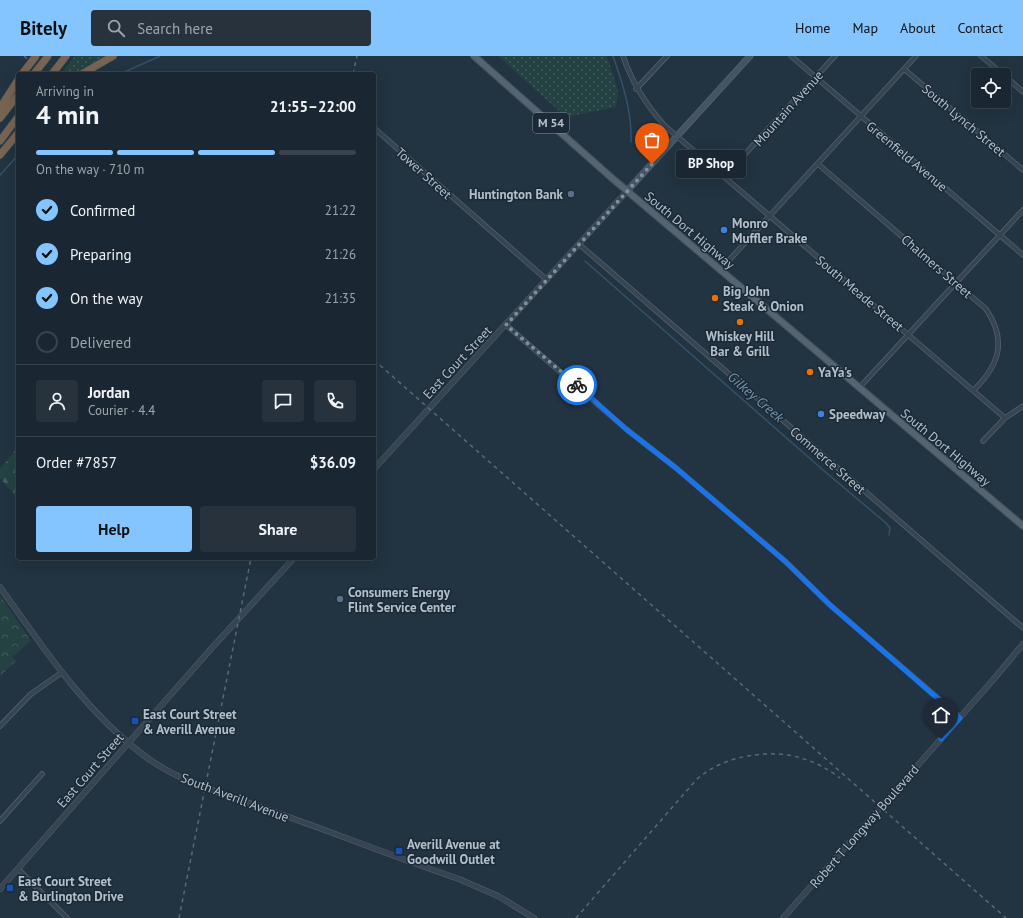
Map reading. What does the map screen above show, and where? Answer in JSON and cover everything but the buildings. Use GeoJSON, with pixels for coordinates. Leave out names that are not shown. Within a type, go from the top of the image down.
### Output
{"type":"FeatureCollection","features":[{"type":"Feature","properties":{"kind":"highway"},"geometry":{"type":"LineString","coordinates":[[24,72],[36,56]]}},
{"type":"Feature","properties":{"kind":"highway"},"geometry":{"type":"LineString","coordinates":[[36,72],[48,56]]}},
{"type":"Feature","properties":{"kind":"highway"},"geometry":{"type":"LineString","coordinates":[[54,72],[66,56]]}},
{"type":"Feature","properties":{"kind":"highway"},"geometry":{"type":"LineString","coordinates":[[85,72],[113,56]]}},
{"type":"Feature","properties":{"kind":"highway"},"geometry":{"type":"LineString","coordinates":[[0,108],[16,83]]}},
{"type":"Feature","properties":{"kind":"highway"},"geometry":{"type":"LineString","coordinates":[[0,118],[16,98]]}},
{"type":"Feature","properties":{"kind":"highway"},"geometry":{"type":"LineString","coordinates":[[0,141],[16,120]]}},
{"type":"Feature","properties":{"kind":"highway"},"geometry":{"type":"LineString","coordinates":[[0,155],[16,135]]}},
{"type":"Feature","properties":{"kind":"main road","name":"South Dort Highway"},"geometry":{"type":"LineString","coordinates":[[474,56],[627,191],[1023,526]]}},
{"type":"Feature","properties":{"kind":"main road","name":"East Court Street"},"geometry":{"type":"LineString","coordinates":[[627,191],[750,56]]}},
{"type":"Feature","properties":{"kind":"street","name":"South Meade Street"},"geometry":{"type":"LineString","coordinates":[[623,56],[636,89],[652,112],[677,137],[1006,418]]}},
{"type":"Feature","properties":{"kind":"street"},"geometry":{"type":"LineString","coordinates":[[636,89],[667,56]]}},
{"type":"Feature","properties":{"kind":"street","name":"Greenfield Avenue"},"geometry":{"type":"LineString","coordinates":[[791,56],[1023,255]]}},
{"type":"Feature","properties":{"kind":"street","name":"Mountain Avenue"},"geometry":{"type":"LineString","coordinates":[[724,177],[835,56]]}},
{"type":"Feature","properties":{"kind":"street"},"geometry":{"type":"LineString","coordinates":[[721,270],[916,56]]}},
{"type":"Feature","properties":{"kind":"street"},"geometry":{"type":"LineString","coordinates":[[981,56],[996,68]]}},
{"type":"Feature","properties":{"kind":"street","name":"South Lynch Street"},"geometry":{"type":"LineString","coordinates":[[904,69],[1023,170]]}},
{"type":"Feature","properties":{"kind":"street"},"geometry":{"type":"LineString","coordinates":[[1011,81],[1023,92]]}},
{"type":"Feature","properties":{"kind":"street","name":"Tower Street"},"geometry":{"type":"LineString","coordinates":[[376,130],[547,280]]}},
{"type":"Feature","properties":{"kind":"street","name":"Chalmers Street"},"geometry":{"type":"LineString","coordinates":[[818,164],[986,309],[995,323],[999,338],[998,355],[991,369],[974,390]]}},
{"type":"Feature","properties":{"kind":"street","name":"East Court Street"},"geometry":{"type":"LineString","coordinates":[[376,467],[580,245],[627,191]]}},
{"type":"Feature","properties":{"kind":"street"},"geometry":{"type":"LineString","coordinates":[[859,388],[1023,210]]}},
{"type":"Feature","properties":{"kind":"street","name":"Commerce Street"},"geometry":{"type":"LineString","coordinates":[[580,245],[1023,628]]}},
{"type":"Feature","properties":{"kind":"street"},"geometry":{"type":"LineString","coordinates":[[506,325],[626,429],[676,468],[786,562],[830,605],[960,718]]}},
{"type":"Feature","properties":{"kind":"street"},"geometry":{"type":"LineString","coordinates":[[983,441],[1006,418],[1023,406]]}},
{"type":"Feature","properties":{"kind":"street","name":"East Court Street"},"geometry":{"type":"LineString","coordinates":[[0,889],[292,560]]}},
{"type":"Feature","properties":{"kind":"street","name":"South Averill Avenue"},"geometry":{"type":"LineString","coordinates":[[0,587],[61,673],[81,696],[129,743],[160,766],[204,788],[459,879],[498,896],[534,918]]}},
{"type":"Feature","properties":{"kind":"street","name":"Robert T Longway Boulevard"},"geometry":{"type":"LineString","coordinates":[[783,918],[960,718],[1023,644]]}},
{"type":"Feature","properties":{"kind":"street"},"geometry":{"type":"LineString","coordinates":[[0,726],[31,694],[61,673]]}},
{"type":"Feature","properties":{"kind":"street"},"geometry":{"type":"LineString","coordinates":[[0,821],[42,774]]}},
{"type":"Feature","properties":{"kind":"street"},"geometry":{"type":"LineString","coordinates":[[18,869],[67,918]]}},
{"type":"Feature","properties":{"kind":"green space"},"geometry":{"type":"Polygon","coordinates":[[[75,56],[105,56],[79,72],[66,72],[64,70],[75,56]]]}},
{"type":"Feature","properties":{"kind":"green space"},"geometry":{"type":"Polygon","coordinates":[[[498,56],[607,56],[618,91],[616,107],[566,117],[498,56]]]}},
{"type":"Feature","properties":{"kind":"green space"},"geometry":{"type":"Polygon","coordinates":[[[16,449],[16,497],[0,478],[0,469],[16,449]]]}},
{"type":"Feature","properties":{"kind":"green space"},"geometry":{"type":"Polygon","coordinates":[[[0,595],[31,641],[12,657],[16,661],[0,676],[0,595]]]}},
{"type":"Feature","properties":{"kind":"waterway"},"geometry":{"type":"LineString","coordinates":[[124,72],[160,56]]}},
{"type":"Feature","properties":{"kind":"waterway","name":"Gilkey Creek"},"geometry":{"type":"LineString","coordinates":[[613,56],[628,109],[631,142]]}},
{"type":"Feature","properties":{"kind":"waterway"},"geometry":{"type":"LineString","coordinates":[[0,175],[16,157]]}},
{"type":"Feature","properties":{"kind":"waterway","name":"Gilkey Creek"},"geometry":{"type":"LineString","coordinates":[[585,261],[823,470],[886,523],[890,528],[889,535]]}},
{"type":"Feature","properties":{"kind":"railway"},"geometry":{"type":"LineString","coordinates":[[24,56],[42,72]]}},
{"type":"Feature","properties":{"kind":"railway"},"geometry":{"type":"LineString","coordinates":[[353,72],[357,56]]}},
{"type":"Feature","properties":{"kind":"railway"},"geometry":{"type":"LineString","coordinates":[[376,362],[1006,918]]}},
{"type":"Feature","properties":{"kind":"railway"},"geometry":{"type":"LineString","coordinates":[[179,918],[251,560]]}},
{"type":"Feature","properties":{"kind":"railway"},"geometry":{"type":"LineString","coordinates":[[576,918],[696,780],[707,771],[720,764],[749,756],[779,754],[794,756],[811,762],[840,778]]}},
{"type":"Feature","properties":{"kind":"way so far"},"geometry":{"type":"LineString","coordinates":[[577,385],[506,325],[652,164]]}},
{"type":"Feature","properties":{"kind":"place","name":"BP Shop"},"geometry":{"type":"Point","coordinates":[652,164]}},
{"type":"Feature","properties":{"kind":"place","name":"Huntington Bank"},"geometry":{"type":"Point","coordinates":[571,194]}},
{"type":"Feature","properties":{"kind":"place","name":"Monro Muffler Brake"},"geometry":{"type":"Point","coordinates":[724,230]}},
{"type":"Feature","properties":{"kind":"place","name":"Big John Steak & Onion"},"geometry":{"type":"Point","coordinates":[715,298]}},
{"type":"Feature","properties":{"kind":"place","name":"Whiskey Hill Bar & Grill"},"geometry":{"type":"Point","coordinates":[740,322]}},
{"type":"Feature","properties":{"kind":"place","name":"YaYa's"},"geometry":{"type":"Point","coordinates":[810,372]}},
{"type":"Feature","properties":{"kind":"place","name":"Speedway"},"geometry":{"type":"Point","coordinates":[821,414]}},
{"type":"Feature","properties":{"kind":"place","name":"Consumers Energy Flint Service Center"},"geometry":{"type":"Point","coordinates":[340,599]}},
{"type":"Feature","properties":{"kind":"place","name":"East Court Street & Averill Avenue"},"geometry":{"type":"Point","coordinates":[135,721]}},
{"type":"Feature","properties":{"kind":"place","name":"Averill Avenue at Goodwill Outlet"},"geometry":{"type":"Point","coordinates":[399,851]}},
{"type":"Feature","properties":{"kind":"place","name":"East Court Street & Burlington Drive"},"geometry":{"type":"Point","coordinates":[10,888]}},
{"type":"Feature","properties":{"kind":"route"},"geometry":{"type":"LineString","coordinates":[[577,385],[626,429],[676,468],[786,562],[830,605],[960,718],[941,739]]}}]}
